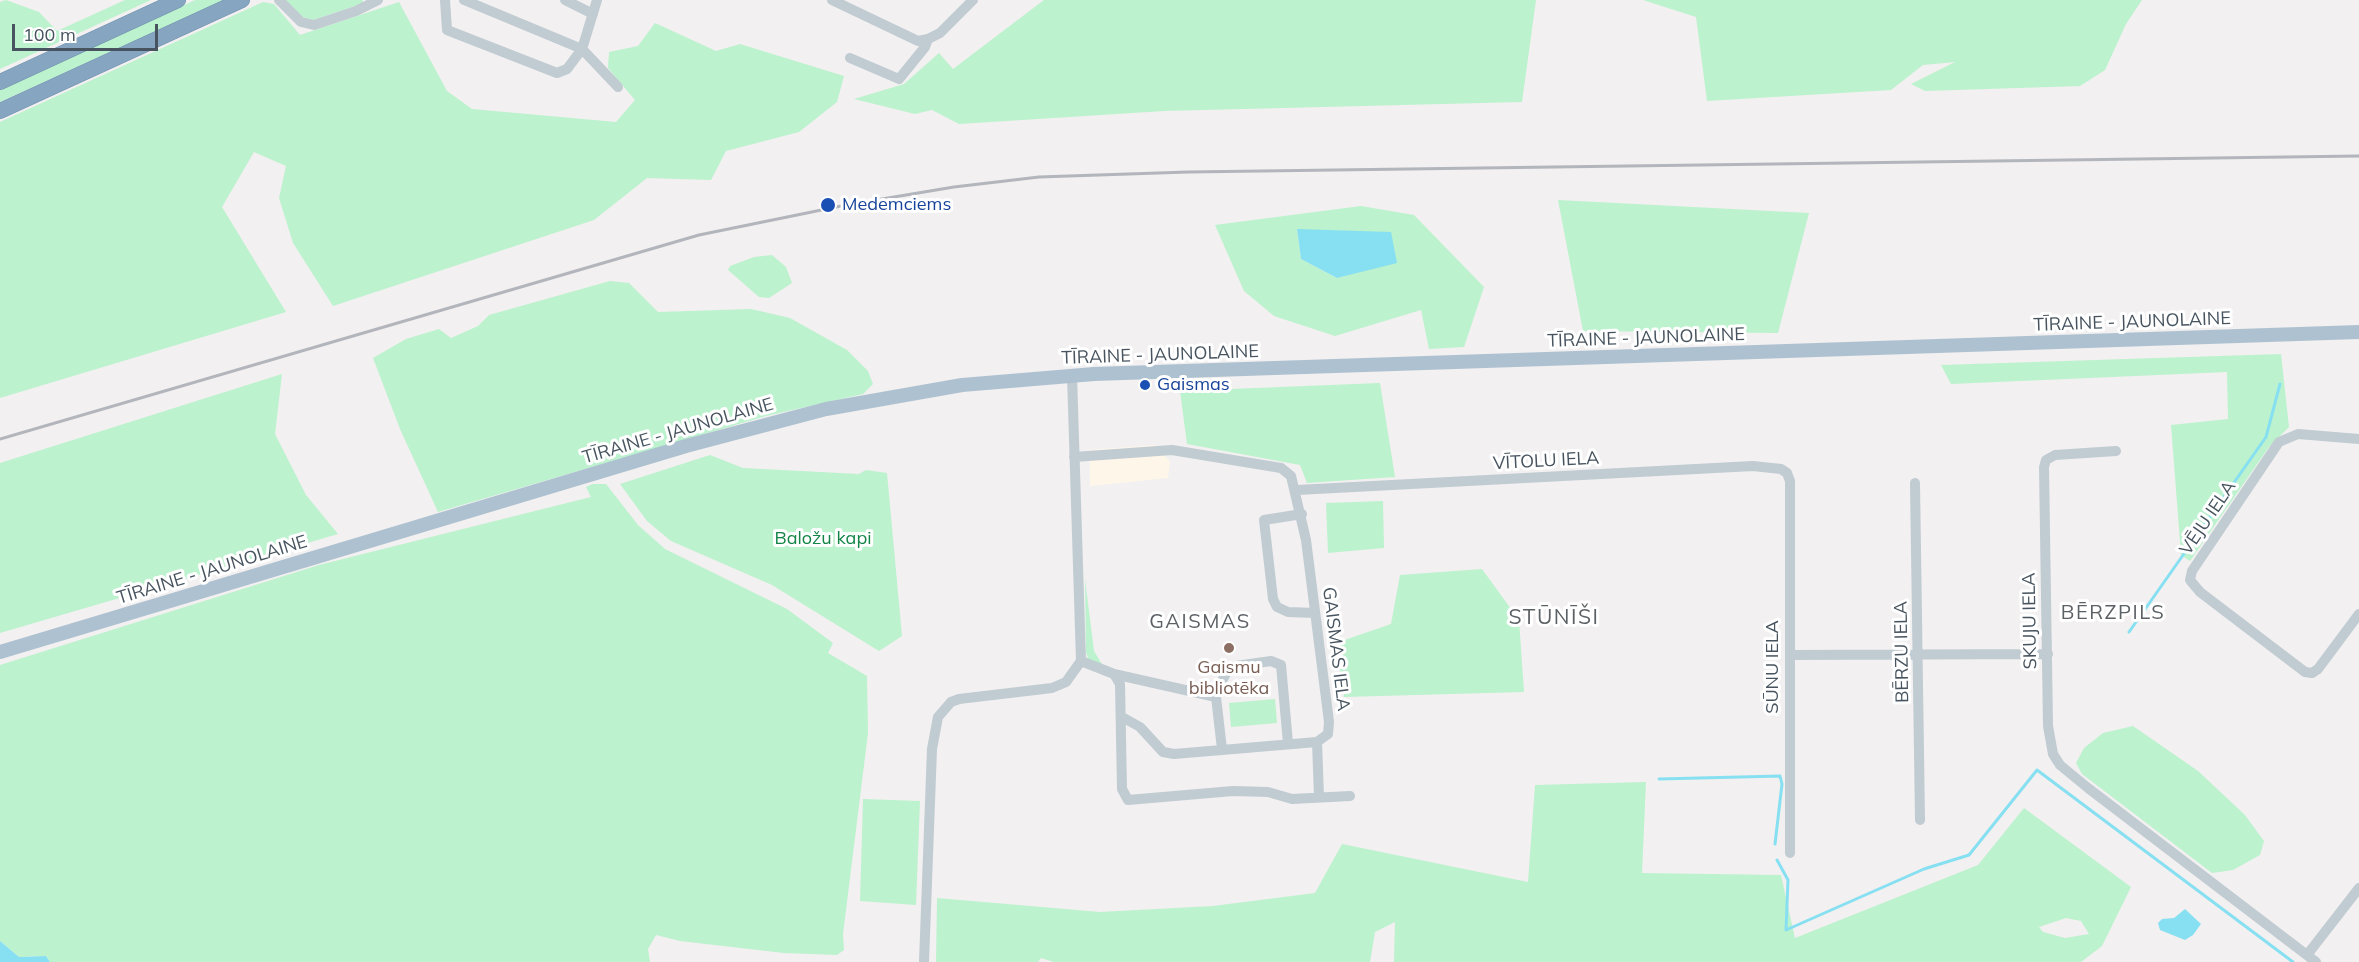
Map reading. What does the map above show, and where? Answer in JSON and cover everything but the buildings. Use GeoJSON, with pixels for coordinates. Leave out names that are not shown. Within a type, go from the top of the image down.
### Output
{"type":"FeatureCollection","features":[{"type":"Feature","properties":{"kind":"highway"},"geometry":{"type":"LineString","coordinates":[[0,82],[178,0]]}},
{"type":"Feature","properties":{"kind":"highway"},"geometry":{"type":"LineString","coordinates":[[0,111],[242,0]]}},
{"type":"Feature","properties":{"kind":"main road","name":"TĪRAINE - JAUNOLAINE"},"geometry":{"type":"LineString","coordinates":[[0,652],[617,467],[798,416],[937,389],[1072,375],[2359,332]]}},
{"type":"Feature","properties":{"kind":"street"},"geometry":{"type":"LineString","coordinates":[[279,0],[301,22],[314,26],[356,11],[378,0]]}},
{"type":"Feature","properties":{"kind":"street"},"geometry":{"type":"LineString","coordinates":[[445,0],[447,30],[557,73],[567,69],[582,50],[597,0]]}},
{"type":"Feature","properties":{"kind":"street"},"geometry":{"type":"LineString","coordinates":[[464,0],[582,50],[618,87]]}},
{"type":"Feature","properties":{"kind":"street"},"geometry":{"type":"LineString","coordinates":[[565,0],[593,14]]}},
{"type":"Feature","properties":{"kind":"street"},"geometry":{"type":"LineString","coordinates":[[832,0],[855,5],[918,41],[940,33],[973,0]]}},
{"type":"Feature","properties":{"kind":"street"},"geometry":{"type":"LineString","coordinates":[[850,58],[899,79],[925,47],[928,39]]}},
{"type":"Feature","properties":{"kind":"street"},"geometry":{"type":"LineString","coordinates":[[924,962],[935,726],[941,711],[951,702],[968,697],[1052,688],[1066,682],[1081,661],[1072,375]]}},
{"type":"Feature","properties":{"kind":"street","name":"VĒJU IELA"},"geometry":{"type":"LineString","coordinates":[[2359,438],[2298,434],[2279,442],[2192,571],[2190,580],[2200,592],[2305,672],[2312,673],[2318,669],[2359,614]]}},
{"type":"Feature","properties":{"kind":"street","name":"GAISMAS IELA"},"geometry":{"type":"LineString","coordinates":[[1074,458],[1167,450],[1281,468],[1291,476],[1302,514],[1329,722],[1328,734],[1317,742],[1319,797]]}},
{"type":"Feature","properties":{"kind":"street","name":"SKUJU IELA"},"geometry":{"type":"LineString","coordinates":[[2116,451],[2055,455],[2046,460],[2044,475],[2049,742],[2060,765],[2307,955]]}},
{"type":"Feature","properties":{"kind":"street","name":"VĪTOLU IELA"},"geometry":{"type":"LineString","coordinates":[[1296,490],[1754,466],[1781,469],[1787,473],[1790,481]]}},
{"type":"Feature","properties":{"kind":"street","name":"SŪNU IELA"},"geometry":{"type":"LineString","coordinates":[[1790,481],[1790,853]]}},
{"type":"Feature","properties":{"kind":"street","name":"BĒRZU IELA"},"geometry":{"type":"LineString","coordinates":[[1915,483],[1920,653],[1920,820]]}},
{"type":"Feature","properties":{"kind":"street"},"geometry":{"type":"LineString","coordinates":[[1302,514],[1264,520],[1273,599],[1277,607],[1288,612],[1315,613]]}},
{"type":"Feature","properties":{"kind":"street"},"geometry":{"type":"LineString","coordinates":[[1790,655],[2048,654]]}},
{"type":"Feature","properties":{"kind":"street"},"geometry":{"type":"LineString","coordinates":[[1081,661],[1114,674],[1216,697]]}},
{"type":"Feature","properties":{"kind":"street"},"geometry":{"type":"LineString","coordinates":[[1222,749],[1216,697],[1228,670],[1236,666],[1277,662],[1281,665],[1288,743]]}},
{"type":"Feature","properties":{"kind":"street"},"geometry":{"type":"LineString","coordinates":[[1114,674],[1120,684],[1122,789],[1128,800],[1233,791],[1268,792],[1292,799],[1350,796]]}},
{"type":"Feature","properties":{"kind":"street"},"geometry":{"type":"LineString","coordinates":[[1122,717],[1140,728],[1163,752],[1174,754],[1317,742]]}},
{"type":"Feature","properties":{"kind":"street"},"geometry":{"type":"LineString","coordinates":[[2316,962],[2307,955],[2359,888]]}},
{"type":"Feature","properties":{"kind":"shaded area"},"geometry":{"type":"Polygon","coordinates":[[[1156,445],[1170,462],[1168,478],[1090,486],[1090,450],[1156,445]]]}},
{"type":"Feature","properties":{"kind":"green space"},"geometry":{"type":"Polygon","coordinates":[[[6,0],[39,12],[57,31],[125,0],[151,0],[0,69],[0,2],[6,0]]]}},
{"type":"Feature","properties":{"kind":"green space"},"geometry":{"type":"Polygon","coordinates":[[[195,0],[225,0],[0,102],[0,90],[195,0]]]}},
{"type":"Feature","properties":{"kind":"green space"},"geometry":{"type":"Polygon","coordinates":[[[285,0],[362,0],[364,3],[313,20],[299,16],[285,0]]]}},
{"type":"Feature","properties":{"kind":"green space"},"geometry":{"type":"Polygon","coordinates":[[[1044,0],[1536,0],[1522,102],[1164,111],[959,124],[932,110],[915,114],[854,99],[904,84],[939,53],[953,69],[1044,0]]]}},
{"type":"Feature","properties":{"kind":"green space"},"geometry":{"type":"Polygon","coordinates":[[[1643,0],[2142,0],[2126,24],[2105,70],[2080,86],[1925,91],[1911,84],[1955,62],[1923,65],[1891,90],[1707,101],[1696,17],[1643,0]]]}},
{"type":"Feature","properties":{"kind":"green space"},"geometry":{"type":"Polygon","coordinates":[[[263,2],[274,4],[300,35],[399,2],[447,91],[472,109],[616,122],[635,100],[608,68],[609,52],[638,46],[655,23],[716,51],[740,44],[844,76],[837,102],[799,132],[726,151],[711,180],[647,178],[594,220],[333,306],[293,243],[279,198],[286,166],[254,152],[222,207],[286,312],[0,398],[0,122],[263,2]]]}},
{"type":"Feature","properties":{"kind":"green space"},"geometry":{"type":"Polygon","coordinates":[[[1558,200],[1809,213],[1778,333],[1583,331],[1558,200]]]}},
{"type":"Feature","properties":{"kind":"green space"},"geometry":{"type":"Polygon","coordinates":[[[1361,206],[1414,215],[1484,287],[1464,347],[1429,349],[1421,310],[1335,336],[1274,316],[1244,291],[1215,225],[1361,206]],[[1297,229],[1301,259],[1337,278],[1397,262],[1297,229]]]}},
{"type":"Feature","properties":{"kind":"green space"},"geometry":{"type":"Polygon","coordinates":[[[772,255],[786,267],[792,283],[769,298],[759,297],[728,270],[730,266],[754,257],[772,255]]]}},
{"type":"Feature","properties":{"kind":"green space"},"geometry":{"type":"Polygon","coordinates":[[[610,281],[629,283],[658,312],[751,309],[790,318],[847,350],[868,371],[873,384],[863,394],[766,416],[438,512],[400,429],[373,358],[406,339],[439,329],[451,338],[478,326],[489,315],[610,281]]]}},
{"type":"Feature","properties":{"kind":"green space"},"geometry":{"type":"Polygon","coordinates":[[[2281,354],[2289,427],[2269,447],[2190,561],[2181,555],[2171,425],[2228,419],[2227,372],[1951,384],[1941,365],[2281,354]]]}},
{"type":"Feature","properties":{"kind":"green space"},"geometry":{"type":"Polygon","coordinates":[[[282,374],[275,434],[306,495],[338,534],[0,633],[0,463],[282,374]]]}},
{"type":"Feature","properties":{"kind":"green space"},"geometry":{"type":"Polygon","coordinates":[[[1380,383],[1395,477],[1307,483],[1300,465],[1187,444],[1180,391],[1380,383]]]}},
{"type":"Feature","properties":{"kind":"green space","name":"Baložu kapi"},"geometry":{"type":"Polygon","coordinates":[[[710,455],[743,468],[859,474],[866,470],[887,473],[902,636],[879,651],[772,585],[671,541],[647,521],[620,484],[710,455]]]}},
{"type":"Feature","properties":{"kind":"green space"},"geometry":{"type":"Polygon","coordinates":[[[593,484],[606,484],[638,525],[665,549],[787,609],[833,643],[828,653],[867,676],[868,733],[843,934],[844,950],[837,955],[784,953],[680,941],[656,935],[648,949],[650,962],[50,962],[46,956],[19,957],[0,941],[0,665],[319,565],[591,497],[586,487],[593,484]]]}},
{"type":"Feature","properties":{"kind":"green space"},"geometry":{"type":"Polygon","coordinates":[[[1383,501],[1384,548],[1328,553],[1326,503],[1383,501]]]}},
{"type":"Feature","properties":{"kind":"green space"},"geometry":{"type":"Polygon","coordinates":[[[1482,569],[1519,620],[1524,692],[1344,697],[1336,643],[1391,624],[1400,575],[1482,569]]]}},
{"type":"Feature","properties":{"kind":"green space"},"geometry":{"type":"Polygon","coordinates":[[[1085,579],[1094,651],[1103,666],[1089,662],[1086,652],[1085,579]]]}},
{"type":"Feature","properties":{"kind":"green space"},"geometry":{"type":"Polygon","coordinates":[[[1275,699],[1277,723],[1231,727],[1229,703],[1275,699]]]}},
{"type":"Feature","properties":{"kind":"green space"},"geometry":{"type":"Polygon","coordinates":[[[2133,726],[2198,771],[2245,815],[2264,841],[2260,855],[2233,870],[2212,873],[2082,774],[2076,763],[2084,748],[2103,733],[2133,726]]]}},
{"type":"Feature","properties":{"kind":"green space"},"geometry":{"type":"Polygon","coordinates":[[[1646,782],[1642,873],[1781,875],[1795,938],[1978,865],[2024,808],[2131,887],[2102,946],[2081,962],[1394,962],[1395,922],[1375,932],[1370,962],[1054,962],[1041,958],[1038,962],[936,962],[937,898],[1100,912],[1213,906],[1315,893],[1342,844],[1528,882],[1535,785],[1646,782]],[[2066,918],[2039,927],[2043,932],[2065,938],[2089,934],[2081,921],[2066,918]]]}},
{"type":"Feature","properties":{"kind":"green space"},"geometry":{"type":"Polygon","coordinates":[[[863,799],[920,801],[916,905],[860,901],[863,799]]]}},
{"type":"Feature","properties":{"kind":"water"},"geometry":{"type":"Polygon","coordinates":[[[1297,229],[1391,232],[1397,263],[1337,278],[1301,259],[1297,229]]]}},
{"type":"Feature","properties":{"kind":"water"},"geometry":{"type":"Polygon","coordinates":[[[2185,909],[2201,924],[2193,935],[2185,940],[2160,930],[2158,923],[2162,919],[2174,918],[2185,909]]]}},
{"type":"Feature","properties":{"kind":"water"},"geometry":{"type":"Polygon","coordinates":[[[0,941],[19,957],[46,956],[50,962],[0,962],[0,941]]]}},
{"type":"Feature","properties":{"kind":"waterway"},"geometry":{"type":"LineString","coordinates":[[2129,632],[2266,437],[2280,384]]}},
{"type":"Feature","properties":{"kind":"waterway"},"geometry":{"type":"LineString","coordinates":[[1777,860],[1788,880],[1786,930],[1924,869],[1969,855],[2037,770],[2293,962]]}},
{"type":"Feature","properties":{"kind":"waterway"},"geometry":{"type":"LineString","coordinates":[[1659,779],[1780,776],[1782,784],[1775,844]]}},
{"type":"Feature","properties":{"kind":"railway"},"geometry":{"type":"LineString","coordinates":[[0,439],[699,235],[846,205],[954,187],[1039,177],[1188,172],[2359,156]]}},
{"type":"Feature","properties":{"kind":"place","name":"Medemciems"},"geometry":{"type":"Point","coordinates":[828,205]}},
{"type":"Feature","properties":{"kind":"place","name":"Gaismas"},"geometry":{"type":"Point","coordinates":[1145,385]}},
{"type":"Feature","properties":{"kind":"place","name":"Gaismu bibliotēka"},"geometry":{"type":"Point","coordinates":[1229,648]}},
{"type":"Feature","properties":{"kind":"district","name":"BĒRZPILS"},"geometry":{"type":"Point","coordinates":[2113,613]}},
{"type":"Feature","properties":{"kind":"district","name":"STŪNĪŠI"},"geometry":{"type":"Point","coordinates":[1554,618]}},
{"type":"Feature","properties":{"kind":"district","name":"GAISMAS"},"geometry":{"type":"Point","coordinates":[1200,622]}}]}
